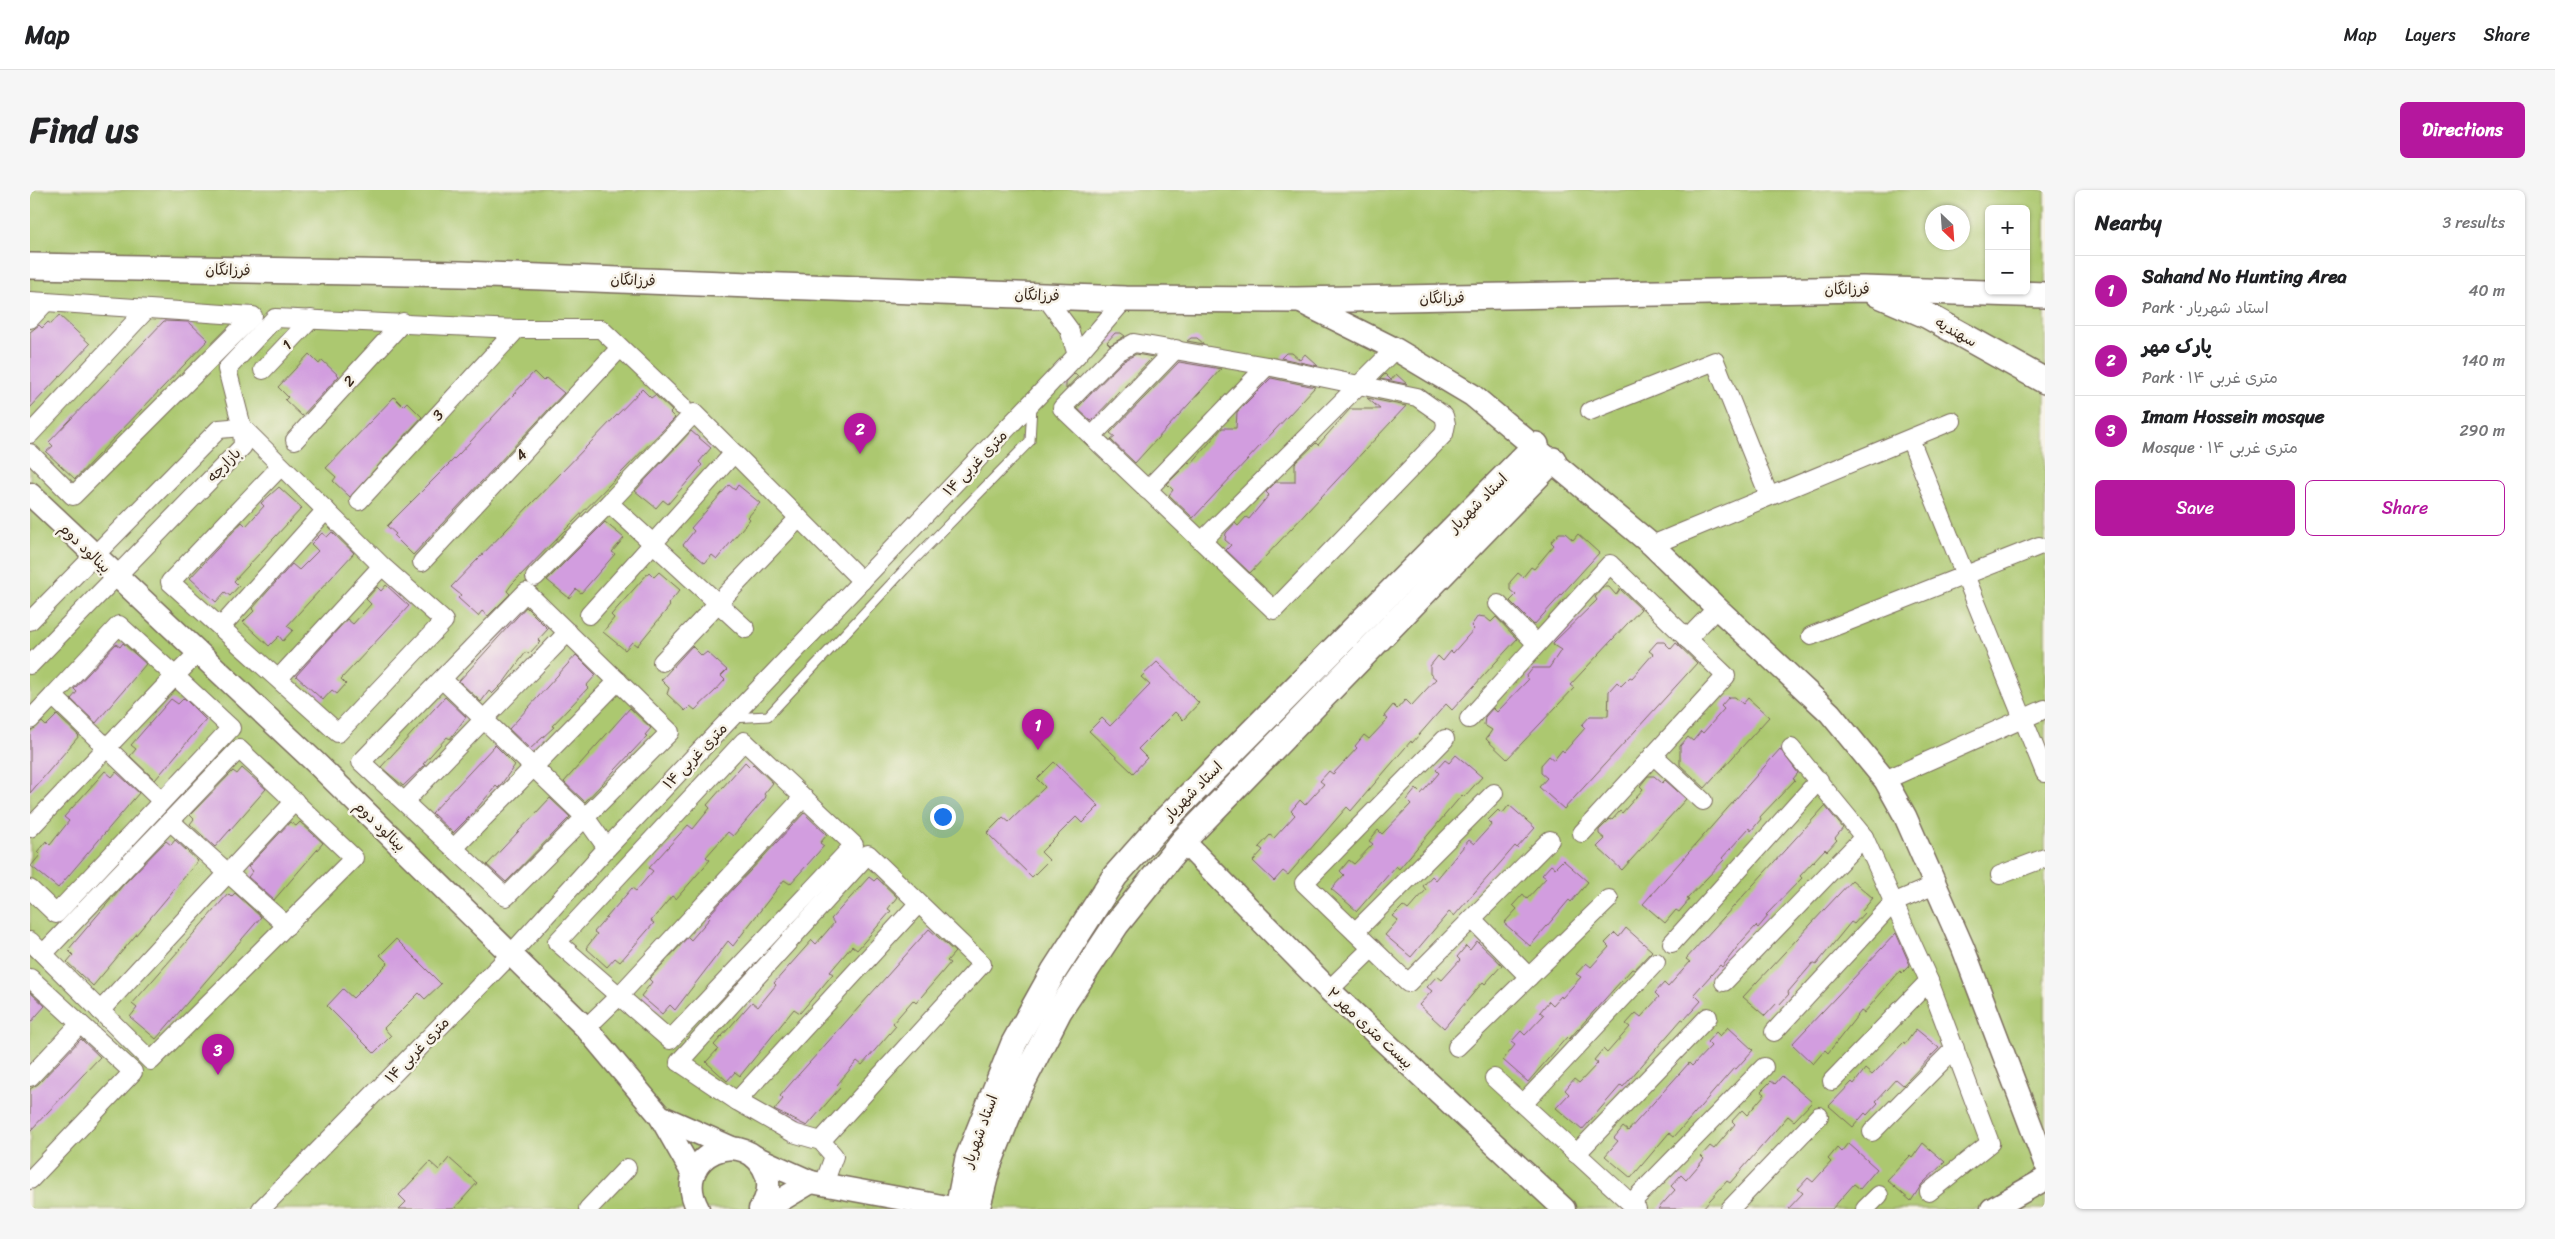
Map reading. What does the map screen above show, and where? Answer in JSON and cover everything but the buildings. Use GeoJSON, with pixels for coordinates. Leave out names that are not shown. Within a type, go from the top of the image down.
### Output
{"type":"FeatureCollection","features":[{"type":"Feature","properties":{"kind":"main road","name":"فرزانگان"},"geometry":{"type":"LineString","coordinates":[[30,266],[470,275],[1125,299],[1297,300],[1864,288],[2045,294]]}},
{"type":"Feature","properties":{"kind":"main road","name":"سهندیه"},"geometry":{"type":"LineString","coordinates":[[1864,288],[1928,316],[2045,380]]}},
{"type":"Feature","properties":{"kind":"main road","name":"استاد شهریار"},"geometry":{"type":"LineString","coordinates":[[958,1209],[968,1158],[1014,1043],[1054,971],[1115,876],[1163,822],[1544,453]]}},
{"type":"Feature","properties":{"kind":"main road","name":"استاد شهریار"},"geometry":{"type":"LineString","coordinates":[[977,1209],[988,1166],[1016,1095],[1058,1011],[1116,925],[1183,841],[1544,453]]}},
{"type":"Feature","properties":{"kind":"main road"},"geometry":{"type":"LineString","coordinates":[[1163,822],[1183,841]]}},
{"type":"Feature","properties":{"kind":"street"},"geometry":{"type":"LineString","coordinates":[[1044,295],[1068,329],[1077,356]]}},
{"type":"Feature","properties":{"kind":"street","name":"۱۴ متری غربی"},"geometry":{"type":"LineString","coordinates":[[261,1209],[511,954],[607,848],[1077,356],[1125,299]]}},
{"type":"Feature","properties":{"kind":"street"},"geometry":{"type":"LineString","coordinates":[[1297,300],[1395,348],[1472,395],[1652,544],[1716,608],[1830,713],[1885,780],[1905,816],[1935,884],[2009,1066],[2045,1163]]}},
{"type":"Feature","properties":{"kind":"street"},"geometry":{"type":"LineString","coordinates":[[30,319],[38,302],[254,316],[73,496],[30,453]]}},
{"type":"Feature","properties":{"kind":"street"},"geometry":{"type":"LineString","coordinates":[[30,434],[147,309]]}},
{"type":"Feature","properties":{"kind":"street"},"geometry":{"type":"LineString","coordinates":[[281,466],[170,582],[338,733],[444,621],[382,566],[242,427],[227,369],[275,318],[403,322],[517,329],[601,329],[682,406]]}},
{"type":"Feature","properties":{"kind":"street","name":"1"},"geometry":{"type":"LineString","coordinates":[[263,370],[311,319]]}},
{"type":"Feature","properties":{"kind":"street","name":"2"},"geometry":{"type":"LineString","coordinates":[[295,440],[403,322]]}},
{"type":"Feature","properties":{"kind":"street","name":"3"},"geometry":{"type":"LineString","coordinates":[[359,501],[517,329]]}},
{"type":"Feature","properties":{"kind":"street"},"geometry":{"type":"LineString","coordinates":[[1134,343],[1267,366],[1358,385],[1417,397],[1444,416],[1446,424],[1444,434],[1274,610],[1062,408],[1116,353],[1134,343]]}},
{"type":"Feature","properties":{"kind":"street","name":"4"},"geometry":{"type":"LineString","coordinates":[[422,562],[620,348]]}},
{"type":"Feature","properties":{"kind":"street"},"geometry":{"type":"LineString","coordinates":[[1202,541],[1395,348]]}},
{"type":"Feature","properties":{"kind":"street"},"geometry":{"type":"LineString","coordinates":[[1092,436],[1176,349]]}},
{"type":"Feature","properties":{"kind":"street"},"geometry":{"type":"LineString","coordinates":[[1590,411],[1716,361],[1770,496]]}},
{"type":"Feature","properties":{"kind":"street"},"geometry":{"type":"LineString","coordinates":[[1147,490],[1267,366]]}},
{"type":"Feature","properties":{"kind":"street"},"geometry":{"type":"LineString","coordinates":[[535,577],[609,503],[694,413],[862,581]]}},
{"type":"Feature","properties":{"kind":"street"},"geometry":{"type":"LineString","coordinates":[[1652,544],[1952,421]]}},
{"type":"Feature","properties":{"kind":"street","name":"بازارچه"},"geometry":{"type":"LineString","coordinates":[[30,621],[93,555],[220,429],[242,427],[243,446],[30,664]]}},
{"type":"Feature","properties":{"kind":"street"},"geometry":{"type":"LineString","coordinates":[[1910,439],[2045,774]]}},
{"type":"Feature","properties":{"kind":"street"},"geometry":{"type":"LineString","coordinates":[[589,615],[734,453]]}},
{"type":"Feature","properties":{"kind":"street","name":"بینالود دوم"},"geometry":{"type":"LineString","coordinates":[[30,494],[316,763],[586,1028],[611,1054],[660,1116],[818,1183],[958,1209]]}},
{"type":"Feature","properties":{"kind":"street"},"geometry":{"type":"LineString","coordinates":[[609,503],[746,629]]}},
{"type":"Feature","properties":{"kind":"street"},"geometry":{"type":"LineString","coordinates":[[221,627],[326,510]]}},
{"type":"Feature","properties":{"kind":"street"},"geometry":{"type":"LineString","coordinates":[[662,662],[799,518]]}},
{"type":"Feature","properties":{"kind":"street"},"geometry":{"type":"LineString","coordinates":[[1811,636],[2039,546]]}},
{"type":"Feature","properties":{"kind":"street"},"geometry":{"type":"LineString","coordinates":[[1469,719],[1610,564],[1726,676],[1582,833]]}},
{"type":"Feature","properties":{"kind":"street"},"geometry":{"type":"LineString","coordinates":[[279,678],[382,566]]}},
{"type":"Feature","properties":{"kind":"street"},"geometry":{"type":"LineString","coordinates":[[526,592],[568,632],[670,732],[506,897],[361,762],[443,680],[526,592]]}},
{"type":"Feature","properties":{"kind":"street"},"geometry":{"type":"LineString","coordinates":[[1498,604],[1538,644]]}},
{"type":"Feature","properties":{"kind":"street"},"geometry":{"type":"LineString","coordinates":[[1687,639],[1716,608]]}},
{"type":"Feature","properties":{"kind":"street"},"geometry":{"type":"LineString","coordinates":[[30,720],[119,625],[231,728],[161,800],[56,914],[30,889]]}},
{"type":"Feature","properties":{"kind":"street"},"geometry":{"type":"LineString","coordinates":[[405,801],[568,632]]}},
{"type":"Feature","properties":{"kind":"street"},"geometry":{"type":"LineString","coordinates":[[30,828],[198,653]]}},
{"type":"Feature","properties":{"kind":"street"},"geometry":{"type":"LineString","coordinates":[[443,680],[585,817],[607,848]]}},
{"type":"Feature","properties":{"kind":"street"},"geometry":{"type":"LineString","coordinates":[[454,848],[618,681]]}},
{"type":"Feature","properties":{"kind":"street"},"geometry":{"type":"LineString","coordinates":[[53,696],[161,800]]}},
{"type":"Feature","properties":{"kind":"street"},"geometry":{"type":"LineString","coordinates":[[1885,780],[2045,709]]}},
{"type":"Feature","properties":{"kind":"street"},"geometry":{"type":"LineString","coordinates":[[1445,739],[1304,883],[1408,983],[1550,840]]}},
{"type":"Feature","properties":{"kind":"street"},"geometry":{"type":"LineString","coordinates":[[744,740],[854,845],[670,1040],[619,996],[557,942],[744,740]]}},
{"type":"Feature","properties":{"kind":"street"},"geometry":{"type":"LineString","coordinates":[[1792,748],[1864,837],[1929,981],[1990,1143],[1929,1192]]}},
{"type":"Feature","properties":{"kind":"street"},"geometry":{"type":"LineString","coordinates":[[30,942],[151,1062],[354,858],[239,749],[44,954]]}},
{"type":"Feature","properties":{"kind":"street"},"geometry":{"type":"LineString","coordinates":[[1653,755],[1703,801]]}},
{"type":"Feature","properties":{"kind":"street"},"geometry":{"type":"LineString","coordinates":[[1672,943],[1819,780]]}},
{"type":"Feature","properties":{"kind":"street"},"geometry":{"type":"LineString","coordinates":[[1355,932],[1494,794]]}},
{"type":"Feature","properties":{"kind":"street"},"geometry":{"type":"LineString","coordinates":[[586,1028],[619,996],[803,798]]}},
{"type":"Feature","properties":{"kind":"street"},"geometry":{"type":"LineString","coordinates":[[100,1011],[295,801]]}},
{"type":"Feature","properties":{"kind":"street"},"geometry":{"type":"LineString","coordinates":[[170,821],[287,926]]}},
{"type":"Feature","properties":{"kind":"street"},"geometry":{"type":"LineString","coordinates":[[1724,982],[1864,837]]}},
{"type":"Feature","properties":{"kind":"street","name":"بیست متری مهر ۲"},"geometry":{"type":"LineString","coordinates":[[1183,841],[1329,990],[1564,1209]]}},
{"type":"Feature","properties":{"kind":"street"},"geometry":{"type":"LineString","coordinates":[[766,1209],[818,1183],[834,1156],[822,1141],[793,1133],[737,1101],[679,1062],[868,854],[982,964],[822,1141]]}},
{"type":"Feature","properties":{"kind":"street"},"geometry":{"type":"LineString","coordinates":[[2000,875],[2045,858]]}},
{"type":"Feature","properties":{"kind":"street"},"geometry":{"type":"LineString","coordinates":[[1774,1032],[1893,903],[1935,884]]}},
{"type":"Feature","properties":{"kind":"street"},"geometry":{"type":"LineString","coordinates":[[1457,1047],[1609,899]]}},
{"type":"Feature","properties":{"kind":"street"},"geometry":{"type":"LineString","coordinates":[[737,1101],[918,904]]}},
{"type":"Feature","properties":{"kind":"street"},"geometry":{"type":"LineString","coordinates":[[1472,918],[1529,977]]}},
{"type":"Feature","properties":{"kind":"street"},"geometry":{"type":"LineString","coordinates":[[1329,990],[1372,948]]}},
{"type":"Feature","properties":{"kind":"street"},"geometry":{"type":"LineString","coordinates":[[1523,1104],[1656,962]]}},
{"type":"Feature","properties":{"kind":"street"},"geometry":{"type":"LineString","coordinates":[[30,978],[133,1072],[30,1180]]}},
{"type":"Feature","properties":{"kind":"street"},"geometry":{"type":"LineString","coordinates":[[1832,1081],[1929,981]]}},
{"type":"Feature","properties":{"kind":"street"},"geometry":{"type":"LineString","coordinates":[[1576,1154],[1708,1017]]}},
{"type":"Feature","properties":{"kind":"street"},"geometry":{"type":"LineString","coordinates":[[30,1077],[80,1024]]}},
{"type":"Feature","properties":{"kind":"street"},"geometry":{"type":"LineString","coordinates":[[1872,1132],[1955,1048]]}},
{"type":"Feature","properties":{"kind":"street"},"geometry":{"type":"LineString","coordinates":[[1494,1078],[1634,1206],[1764,1067]]}},
{"type":"Feature","properties":{"kind":"street"},"geometry":{"type":"LineString","coordinates":[[660,1116],[693,1174]]}},
{"type":"Feature","properties":{"kind":"street"},"geometry":{"type":"LineString","coordinates":[[1730,1209],[1819,1116]]}},
{"type":"Feature","properties":{"kind":"street"},"geometry":{"type":"LineString","coordinates":[[698,1209],[693,1199],[691,1187],[693,1174],[698,1163],[708,1154],[719,1149],[732,1148]]}},
{"type":"Feature","properties":{"kind":"street"},"geometry":{"type":"LineString","coordinates":[[755,1157],[763,1167],[768,1179],[768,1192],[760,1209]]}},
{"type":"Feature","properties":{"kind":"street"},"geometry":{"type":"LineString","coordinates":[[588,1209],[627,1168]]}},
{"type":"Feature","properties":{"kind":"street"},"geometry":{"type":"LineString","coordinates":[[1992,1209],[2045,1179]]}},
{"type":"Feature","properties":{"kind":"street"},"geometry":{"type":"LineString","coordinates":[[1865,1209],[1879,1195]]}},
{"type":"Feature","properties":{"kind":"lane"},"geometry":{"type":"LineString","coordinates":[[732,718],[768,716],[904,570],[1030,441],[1032,402]]}},
{"type":"Feature","properties":{"kind":"green space"},"geometry":{"type":"Polygon","coordinates":[[[30,190],[2045,190],[2045,1209],[30,1209],[30,190]]]}},
{"type":"Feature","properties":{"kind":"place","name":"پارک مهر"},"geometry":{"type":"Point","coordinates":[860,454]}},
{"type":"Feature","properties":{"kind":"place","name":"Sahand No Hunting Area"},"geometry":{"type":"Point","coordinates":[1038,750]}},
{"type":"Feature","properties":{"kind":"place","name":"Imam Hossein mosque"},"geometry":{"type":"Point","coordinates":[218,1075]}}]}
